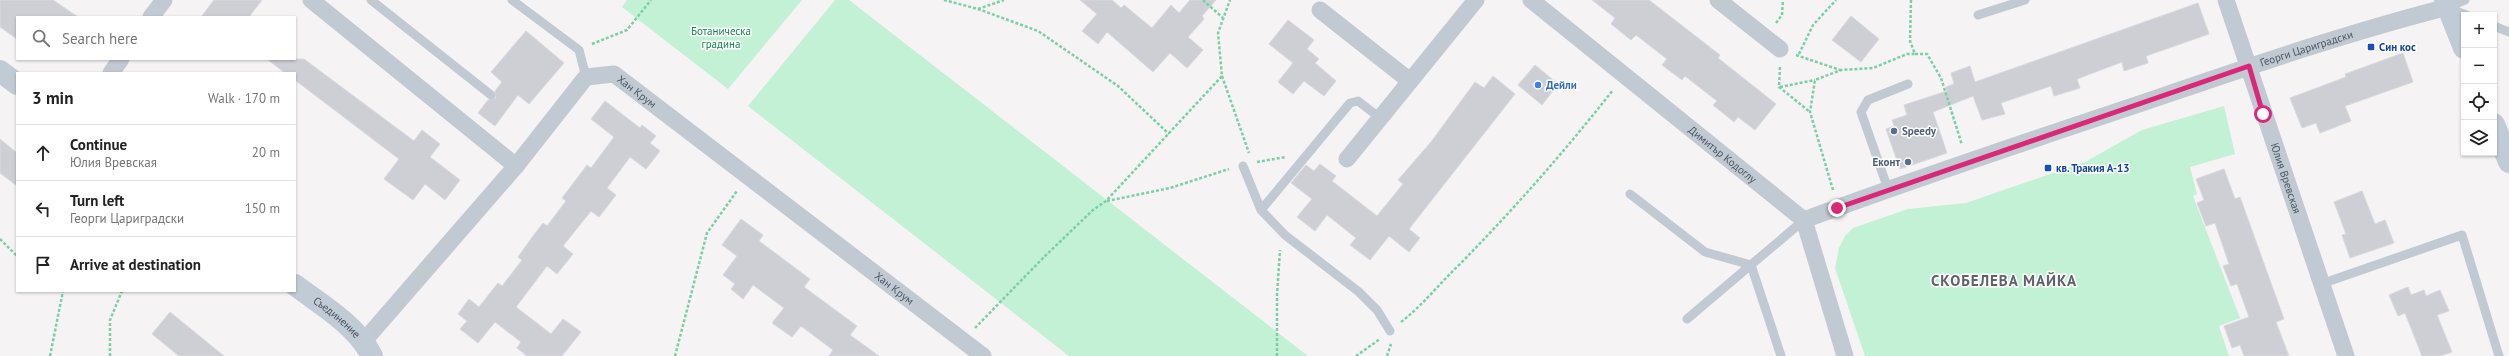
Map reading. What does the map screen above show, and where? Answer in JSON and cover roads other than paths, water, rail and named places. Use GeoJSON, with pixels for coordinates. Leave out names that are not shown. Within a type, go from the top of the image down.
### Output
{"type":"FeatureCollection","features":[{"type":"Feature","properties":{"kind":"street"},"geometry":{"type":"LineString","coordinates":[[152,16],[164,0]]}},
{"type":"Feature","properties":{"kind":"street"},"geometry":{"type":"LineString","coordinates":[[311,0],[516,166]]}},
{"type":"Feature","properties":{"kind":"street"},"geometry":{"type":"LineString","coordinates":[[1347,159],[1476,0]]}},
{"type":"Feature","properties":{"kind":"street","name":"Димитър Кодоглу"},"geometry":{"type":"LineString","coordinates":[[1531,0],[1804,220]]}},
{"type":"Feature","properties":{"kind":"street"},"geometry":{"type":"LineString","coordinates":[[1718,0],[1780,49]]}},
{"type":"Feature","properties":{"kind":"street","name":"Юлия Вревская"},"geometry":{"type":"LineString","coordinates":[[2226,0],[2346,356]]}},
{"type":"Feature","properties":{"kind":"street"},"geometry":{"type":"LineString","coordinates":[[2456,6],[2461,32]]}},
{"type":"Feature","properties":{"kind":"street","name":"Георги Цариградски"},"geometry":{"type":"LineString","coordinates":[[1804,220],[1888,189],[2249,66],[2371,27],[2456,6]]}},
{"type":"Feature","properties":{"kind":"street"},"geometry":{"type":"LineString","coordinates":[[1320,10],[1410,81]]}},
{"type":"Feature","properties":{"kind":"street"},"geometry":{"type":"LineString","coordinates":[[112,72],[120,60]]}},
{"type":"Feature","properties":{"kind":"street"},"geometry":{"type":"LineString","coordinates":[[0,71],[16,83]]}},
{"type":"Feature","properties":{"kind":"street","name":"Хан Крум"},"geometry":{"type":"LineString","coordinates":[[586,77],[614,74],[983,356]]}},
{"type":"Feature","properties":{"kind":"street"},"geometry":{"type":"LineString","coordinates":[[368,348],[516,166],[586,77]]}},
{"type":"Feature","properties":{"kind":"street"},"geometry":{"type":"LineString","coordinates":[[2497,132],[2509,162]]}},
{"type":"Feature","properties":{"kind":"street"},"geometry":{"type":"LineString","coordinates":[[1804,220],[1845,356]]}},
{"type":"Feature","properties":{"kind":"street","name":"Съединение"},"geometry":{"type":"LineString","coordinates":[[296,287],[336,316],[368,348]]}},
{"type":"Feature","properties":{"kind":"lane"},"geometry":{"type":"LineString","coordinates":[[371,0],[491,95]]}},
{"type":"Feature","properties":{"kind":"lane"},"geometry":{"type":"LineString","coordinates":[[512,0],[579,50],[586,77]]}},
{"type":"Feature","properties":{"kind":"lane"},"geometry":{"type":"LineString","coordinates":[[1978,15],[2025,0]]}},
{"type":"Feature","properties":{"kind":"lane"},"geometry":{"type":"LineString","coordinates":[[2497,27],[2509,32]]}},
{"type":"Feature","properties":{"kind":"lane"},"geometry":{"type":"LineString","coordinates":[[1888,189],[1862,112],[1868,100],[1908,84]]}},
{"type":"Feature","properties":{"kind":"lane"},"geometry":{"type":"LineString","coordinates":[[1261,210],[1350,103],[1358,101],[1380,118]]}},
{"type":"Feature","properties":{"kind":"lane"},"geometry":{"type":"LineString","coordinates":[[1243,166],[1261,210],[1285,235],[1359,292],[1377,310],[1390,331]]}},
{"type":"Feature","properties":{"kind":"lane"},"geometry":{"type":"LineString","coordinates":[[1630,194],[1705,252],[1751,265]]}},
{"type":"Feature","properties":{"kind":"lane"},"geometry":{"type":"LineString","coordinates":[[1687,319],[1804,220]]}},
{"type":"Feature","properties":{"kind":"lane"},"geometry":{"type":"LineString","coordinates":[[2321,284],[2462,235],[2498,356]]}},
{"type":"Feature","properties":{"kind":"lane"},"geometry":{"type":"LineString","coordinates":[[1751,265],[1780,356]]}},
{"type":"Feature","properties":{"kind":"place","name":"Син кос"},"geometry":{"type":"Point","coordinates":[2371,47]}},
{"type":"Feature","properties":{"kind":"place","name":"Дейли"},"geometry":{"type":"Point","coordinates":[1538,85]}},
{"type":"Feature","properties":{"kind":"place","name":"Speedy"},"geometry":{"type":"Point","coordinates":[1894,131]}},
{"type":"Feature","properties":{"kind":"place","name":"Еконт"},"geometry":{"type":"Point","coordinates":[1908,162]}},
{"type":"Feature","properties":{"kind":"place","name":"кв. Тракия А-13"},"geometry":{"type":"Point","coordinates":[2048,168]}},
{"type":"Feature","properties":{"kind":"district","name":"СКОБЕЛЕВА МАЙКА"},"geometry":{"type":"Point","coordinates":[2004,281]}},
{"type":"Feature","properties":{"kind":"park label","name":"Ботаническа градина"},"geometry":{"type":"Point","coordinates":[721,37]}}]}
